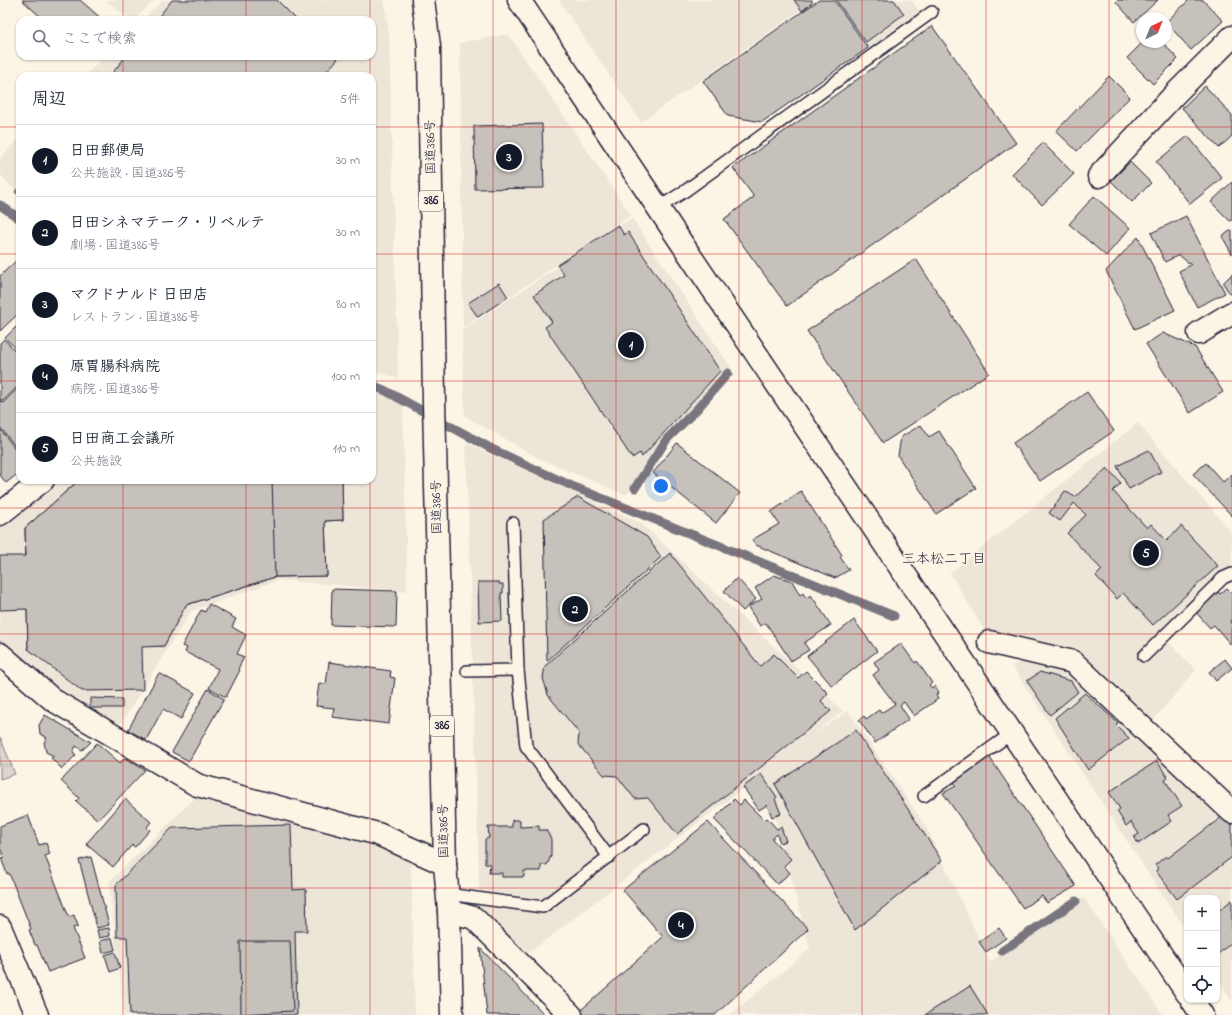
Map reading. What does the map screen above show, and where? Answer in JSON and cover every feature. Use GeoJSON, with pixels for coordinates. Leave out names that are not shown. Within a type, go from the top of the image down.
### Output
{"type":"FeatureCollection","features":[{"type":"Feature","properties":{"kind":"main road","name":"国道386号"},"geometry":{"type":"LineString","coordinates":[[423,0],[429,46],[434,402],[445,864],[452,1015]]}},
{"type":"Feature","properties":{"kind":"main road"},"geometry":{"type":"LineString","coordinates":[[519,0],[1184,989]]}},
{"type":"Feature","properties":{"kind":"main road"},"geometry":{"type":"LineString","coordinates":[[1100,176],[1174,94],[1232,37]]}},
{"type":"Feature","properties":{"kind":"main road"},"geometry":{"type":"LineString","coordinates":[[1199,333],[1232,314]]}},
{"type":"Feature","properties":{"kind":"main road"},"geometry":{"type":"LineString","coordinates":[[0,514],[38,484]]}},
{"type":"Feature","properties":{"kind":"main road"},"geometry":{"type":"LineString","coordinates":[[989,642],[1073,662],[1232,812]]}},
{"type":"Feature","properties":{"kind":"main road"},"geometry":{"type":"LineString","coordinates":[[0,654],[53,700],[197,785],[378,834],[445,864]]}},
{"type":"Feature","properties":{"kind":"main road"},"geometry":{"type":"LineString","coordinates":[[448,903],[474,918],[571,1015]]}},
{"type":"Feature","properties":{"kind":"main road"},"geometry":{"type":"LineString","coordinates":[[0,927],[37,1015]]}},
{"type":"Feature","properties":{"kind":"main road"},"geometry":{"type":"LineString","coordinates":[[1194,1003],[1202,1015]]}},
{"type":"Feature","properties":{"kind":"lane"},"geometry":{"type":"LineString","coordinates":[[658,208],[685,191],[932,12]]}},
{"type":"Feature","properties":{"kind":"lane"},"geometry":{"type":"LineString","coordinates":[[513,523],[518,670],[526,746],[609,857]]}},
{"type":"Feature","properties":{"kind":"lane"},"geometry":{"type":"LineString","coordinates":[[1144,656],[1223,578],[1232,574]]}},
{"type":"Feature","properties":{"kind":"lane"},"geometry":{"type":"LineString","coordinates":[[467,671],[518,670]]}},
{"type":"Feature","properties":{"kind":"lane"},"geometry":{"type":"LineString","coordinates":[[924,796],[1012,733]]}},
{"type":"Feature","properties":{"kind":"lane"},"geometry":{"type":"LineString","coordinates":[[448,903],[543,908],[644,829]]}},
{"type":"Feature","properties":{"kind":"shaded area"},"geometry":{"type":"Polygon","coordinates":[[[106,0],[155,0],[138,16],[125,16],[106,0]]]}},
{"type":"Feature","properties":{"kind":"shaded area"},"geometry":{"type":"Polygon","coordinates":[[[163,0],[384,0],[389,33],[398,379],[376,371],[376,72],[88,72],[101,60],[376,60],[376,16],[146,16],[163,0]]]}},
{"type":"Feature","properties":{"kind":"shaded area"},"geometry":{"type":"Polygon","coordinates":[[[559,0],[815,0],[641,122],[559,0]]]}},
{"type":"Feature","properties":{"kind":"shaded area"},"geometry":{"type":"Polygon","coordinates":[[[834,0],[911,0],[920,12],[871,52],[834,0]]]}},
{"type":"Feature","properties":{"kind":"shaded area"},"geometry":{"type":"Polygon","coordinates":[[[508,34],[631,215],[463,328],[460,43],[508,34]]]}},
{"type":"Feature","properties":{"kind":"shaded area"},"geometry":{"type":"Polygon","coordinates":[[[16,142],[16,192],[0,174],[0,158],[16,142]]]}},
{"type":"Feature","properties":{"kind":"shaded area"},"geometry":{"type":"Polygon","coordinates":[[[632,218],[731,368],[626,495],[538,458],[465,416],[462,330],[632,218]]]}},
{"type":"Feature","properties":{"kind":"shaded area"},"geometry":{"type":"Polygon","coordinates":[[[376,393],[403,404],[407,591],[279,580],[191,611],[117,730],[58,695],[0,642],[0,524],[47,484],[376,484],[376,393]]]}},
{"type":"Feature","properties":{"kind":"shaded area"},"geometry":{"type":"Polygon","coordinates":[[[1138,423],[1232,533],[1232,576],[1166,640],[1196,670],[1147,727],[1071,657],[989,638],[950,573],[1138,423]]]}},
{"type":"Feature","properties":{"kind":"shaded area"},"geometry":{"type":"Polygon","coordinates":[[[466,443],[642,524],[843,711],[808,738],[848,711],[926,827],[990,962],[1084,898],[1163,1015],[730,1015],[810,949],[763,773],[522,958],[480,912],[466,443]]]}},
{"type":"Feature","properties":{"kind":"shaded area"},"geometry":{"type":"Polygon","coordinates":[[[1026,658],[1070,668],[1232,822],[1232,1001],[1220,983],[1220,895],[1184,895],[1184,927],[1012,666],[1026,658]]]}},
{"type":"Feature","properties":{"kind":"shaded area"},"geometry":{"type":"Polygon","coordinates":[[[197,796],[395,852],[411,863],[415,1015],[124,1015],[109,882],[197,796]]]}},
{"type":"Feature","properties":{"kind":"green space"},"geometry":{"type":"Polygon","coordinates":[[[0,737],[15,774],[0,779],[0,737]]]}},
{"type":"Feature","properties":{"kind":"building"},"geometry":{"type":"Polygon","coordinates":[[[22,0],[80,0],[98,16],[40,16],[22,0]]]}},
{"type":"Feature","properties":{"kind":"building"},"geometry":{"type":"Polygon","coordinates":[[[172,0],[277,0],[293,16],[159,16],[172,0]]]}},
{"type":"Feature","properties":{"kind":"building"},"geometry":{"type":"Polygon","coordinates":[[[794,0],[812,0],[812,3],[802,11],[794,0]]]}},
{"type":"Feature","properties":{"kind":"building"},"geometry":{"type":"Polygon","coordinates":[[[819,0],[834,0],[868,48],[762,122],[728,116],[703,81],[819,0]]]}},
{"type":"Feature","properties":{"kind":"building"},"geometry":{"type":"Polygon","coordinates":[[[836,0],[894,0],[904,14],[866,42],[836,0]]]}},
{"type":"Feature","properties":{"kind":"building"},"geometry":{"type":"Polygon","coordinates":[[[1118,0],[1158,0],[1145,12],[1136,12],[1136,20],[1134,22],[1116,2],[1118,0]]]}},
{"type":"Feature","properties":{"kind":"building"},"geometry":{"type":"Polygon","coordinates":[[[1189,0],[1203,0],[1223,21],[1191,50],[1172,29],[1172,16],[1189,0]]]}},
{"type":"Feature","properties":{"kind":"building"},"geometry":{"type":"Polygon","coordinates":[[[932,26],[1016,143],[787,306],[724,219],[754,197],[733,168],[932,26]]]}},
{"type":"Feature","properties":{"kind":"building"},"geometry":{"type":"Polygon","coordinates":[[[1137,48],[1168,48],[1178,59],[1153,84],[1127,58],[1137,48]]]}},
{"type":"Feature","properties":{"kind":"building"},"geometry":{"type":"Polygon","coordinates":[[[123,60],[337,60],[326,72],[113,72],[123,60]]]}},
{"type":"Feature","properties":{"kind":"building"},"geometry":{"type":"Polygon","coordinates":[[[1109,76],[1130,97],[1077,151],[1056,131],[1109,76]]]}},
{"type":"Feature","properties":{"kind":"building"},"geometry":{"type":"Polygon","coordinates":[[[1205,86],[1232,115],[1232,136],[1219,148],[1182,108],[1205,86]]]}},
{"type":"Feature","properties":{"kind":"building"},"geometry":{"type":"Polygon","coordinates":[[[542,124],[544,188],[475,189],[474,126],[542,124]]]}},
{"type":"Feature","properties":{"kind":"building"},"geometry":{"type":"Polygon","coordinates":[[[1188,136],[1222,178],[1190,204],[1156,162],[1188,136]]]}},
{"type":"Feature","properties":{"kind":"building"},"geometry":{"type":"Polygon","coordinates":[[[1043,143],[1074,174],[1042,205],[1012,174],[1043,143]]]}},
{"type":"Feature","properties":{"kind":"building"},"geometry":{"type":"Polygon","coordinates":[[[1130,162],[1151,183],[1132,202],[1111,181],[1130,162]]]}},
{"type":"Feature","properties":{"kind":"building"},"geometry":{"type":"Polygon","coordinates":[[[1232,182],[1232,220],[1230,221],[1211,202],[1232,182]]]}},
{"type":"Feature","properties":{"kind":"building"},"geometry":{"type":"Polygon","coordinates":[[[1094,196],[1130,228],[1106,256],[1069,224],[1094,196]]]}},
{"type":"Feature","properties":{"kind":"building"},"geometry":{"type":"Polygon","coordinates":[[[1186,216],[1225,293],[1197,307],[1179,271],[1191,265],[1179,255],[1165,262],[1151,233],[1186,216]]]}},
{"type":"Feature","properties":{"kind":"building"},"geometry":{"type":"Polygon","coordinates":[[[618,225],[624,235],[628,232],[720,371],[642,457],[640,453],[632,458],[545,327],[552,322],[534,295],[564,275],[557,265],[618,225]]]}},
{"type":"Feature","properties":{"kind":"building"},"geometry":{"type":"Polygon","coordinates":[[[1232,230],[1232,254],[1222,236],[1232,230]]]}},
{"type":"Feature","properties":{"kind":"building"},"geometry":{"type":"Polygon","coordinates":[[[1138,237],[1175,310],[1135,329],[1106,271],[1138,237]]]}},
{"type":"Feature","properties":{"kind":"building"},"geometry":{"type":"Polygon","coordinates":[[[916,259],[989,373],[883,443],[807,331],[916,259]]]}},
{"type":"Feature","properties":{"kind":"building"},"geometry":{"type":"Polygon","coordinates":[[[16,261],[16,316],[0,331],[0,276],[16,261]]]}},
{"type":"Feature","properties":{"kind":"building"},"geometry":{"type":"Polygon","coordinates":[[[1232,274],[1232,293],[1230,294],[1223,283],[1232,274]]]}},
{"type":"Feature","properties":{"kind":"building"},"geometry":{"type":"Polygon","coordinates":[[[499,283],[508,297],[478,317],[468,303],[499,283]]]}},
{"type":"Feature","properties":{"kind":"building"},"geometry":{"type":"Polygon","coordinates":[[[16,327],[16,348],[5,338],[16,327]]]}},
{"type":"Feature","properties":{"kind":"building"},"geometry":{"type":"Polygon","coordinates":[[[1163,333],[1195,347],[1223,392],[1190,413],[1146,344],[1163,333]]]}},
{"type":"Feature","properties":{"kind":"building"},"geometry":{"type":"Polygon","coordinates":[[[4,339],[16,352],[16,388],[3,401],[0,399],[0,343],[4,339]]]}},
{"type":"Feature","properties":{"kind":"building"},"geometry":{"type":"Polygon","coordinates":[[[16,390],[16,447],[0,427],[0,400],[3,403],[16,390]]]}},
{"type":"Feature","properties":{"kind":"building"},"geometry":{"type":"Polygon","coordinates":[[[1087,392],[1114,431],[1040,481],[1013,443],[1087,392]]]}},
{"type":"Feature","properties":{"kind":"building"},"geometry":{"type":"Polygon","coordinates":[[[921,425],[929,437],[939,431],[976,488],[936,514],[898,456],[901,437],[921,425]]]}},
{"type":"Feature","properties":{"kind":"building"},"geometry":{"type":"Polygon","coordinates":[[[0,429],[16,450],[16,475],[6,483],[0,475],[0,429]]]}},
{"type":"Feature","properties":{"kind":"building"},"geometry":{"type":"Polygon","coordinates":[[[677,443],[740,493],[716,523],[653,473],[677,443]]]}},
{"type":"Feature","properties":{"kind":"building"},"geometry":{"type":"Polygon","coordinates":[[[1149,450],[1161,472],[1129,489],[1117,466],[1149,450]]]}},
{"type":"Feature","properties":{"kind":"building"},"geometry":{"type":"Polygon","coordinates":[[[1206,463],[1223,482],[1232,474],[1232,516],[1193,474],[1206,463]]]}},
{"type":"Feature","properties":{"kind":"building"},"geometry":{"type":"Polygon","coordinates":[[[1107,468],[1121,483],[1113,491],[1147,528],[1151,524],[1167,541],[1181,526],[1218,566],[1153,625],[1123,593],[1117,599],[1096,576],[1102,570],[1067,533],[1086,515],[1074,503],[1060,521],[1049,513],[1065,491],[1075,497],[1107,468]]]}},
{"type":"Feature","properties":{"kind":"building"},"geometry":{"type":"Polygon","coordinates":[[[74,484],[272,484],[275,577],[186,605],[164,646],[28,649],[25,528],[74,484]]]}},
{"type":"Feature","properties":{"kind":"building"},"geometry":{"type":"Polygon","coordinates":[[[74,484],[342,484],[343,520],[325,521],[327,576],[275,577],[186,605],[164,646],[142,647],[143,690],[82,691],[28,649],[27,609],[0,610],[0,556],[26,556],[25,528],[74,484]]]}},
{"type":"Feature","properties":{"kind":"building"},"geometry":{"type":"Polygon","coordinates":[[[272,484],[342,484],[343,520],[325,521],[327,576],[275,577],[272,484]]]}},
{"type":"Feature","properties":{"kind":"building"},"geometry":{"type":"Polygon","coordinates":[[[801,491],[842,555],[840,557],[849,570],[835,578],[756,545],[752,540],[779,524],[771,512],[801,491]]]}},
{"type":"Feature","properties":{"kind":"building"},"geometry":{"type":"Polygon","coordinates":[[[578,497],[647,537],[661,557],[547,661],[544,519],[578,497]]]}},
{"type":"Feature","properties":{"kind":"building"},"geometry":{"type":"Polygon","coordinates":[[[670,553],[760,666],[774,654],[798,678],[806,671],[828,693],[821,701],[831,711],[677,834],[648,798],[635,799],[617,776],[604,775],[578,744],[579,733],[548,695],[543,678],[545,666],[670,553]]]}},
{"type":"Feature","properties":{"kind":"building"},"geometry":{"type":"Polygon","coordinates":[[[774,575],[792,581],[800,595],[803,593],[806,598],[811,595],[831,625],[804,643],[809,650],[791,661],[766,623],[760,626],[748,607],[762,599],[755,588],[774,575]]]}},
{"type":"Feature","properties":{"kind":"building"},"geometry":{"type":"Polygon","coordinates":[[[737,578],[756,599],[743,611],[724,591],[737,578]]]}},
{"type":"Feature","properties":{"kind":"building"},"geometry":{"type":"Polygon","coordinates":[[[478,582],[499,582],[499,584],[503,584],[503,593],[501,593],[502,621],[479,622],[478,582]]]}},
{"type":"Feature","properties":{"kind":"building"},"geometry":{"type":"Polygon","coordinates":[[[1227,588],[1232,593],[1231,645],[1214,625],[1210,628],[1193,609],[1216,590],[1220,594],[1227,588]]]}},
{"type":"Feature","properties":{"kind":"building"},"geometry":{"type":"Polygon","coordinates":[[[332,589],[397,591],[396,627],[331,625],[332,589]]]}},
{"type":"Feature","properties":{"kind":"building"},"geometry":{"type":"Polygon","coordinates":[[[209,604],[236,619],[232,627],[246,635],[237,654],[244,657],[238,669],[240,670],[226,697],[209,688],[218,669],[185,652],[187,648],[182,646],[201,610],[205,612],[209,604]]]}},
{"type":"Feature","properties":{"kind":"building"},"geometry":{"type":"Polygon","coordinates":[[[854,620],[877,651],[832,686],[807,656],[854,620]]]}},
{"type":"Feature","properties":{"kind":"building"},"geometry":{"type":"Polygon","coordinates":[[[901,644],[915,663],[917,661],[932,683],[929,685],[932,688],[935,686],[939,692],[936,695],[938,699],[914,716],[904,702],[900,705],[909,719],[875,743],[859,720],[864,716],[866,719],[879,710],[881,713],[895,704],[873,675],[879,670],[874,662],[901,644]]]}},
{"type":"Feature","properties":{"kind":"building"},"geometry":{"type":"Polygon","coordinates":[[[1225,659],[1232,668],[1216,681],[1209,672],[1225,659]]]}},
{"type":"Feature","properties":{"kind":"building"},"geometry":{"type":"Polygon","coordinates":[[[329,662],[391,671],[390,677],[395,678],[389,724],[332,717],[334,708],[316,706],[319,683],[326,684],[329,662]]]}},
{"type":"Feature","properties":{"kind":"building"},"geometry":{"type":"Polygon","coordinates":[[[1040,672],[1071,681],[1078,692],[1050,715],[1027,681],[1040,672]]]}},
{"type":"Feature","properties":{"kind":"building"},"geometry":{"type":"Polygon","coordinates":[[[159,673],[195,693],[181,719],[163,709],[146,740],[128,730],[159,673]]]}},
{"type":"Feature","properties":{"kind":"building"},"geometry":{"type":"Polygon","coordinates":[[[208,689],[224,699],[189,761],[172,752],[208,689]]]}},
{"type":"Feature","properties":{"kind":"building"},"geometry":{"type":"Polygon","coordinates":[[[1085,693],[1118,723],[1116,725],[1129,738],[1088,770],[1055,718],[1085,693]]]}},
{"type":"Feature","properties":{"kind":"building"},"geometry":{"type":"Polygon","coordinates":[[[90,698],[122,699],[122,708],[90,708],[90,698]]]}},
{"type":"Feature","properties":{"kind":"building"},"geometry":{"type":"Polygon","coordinates":[[[45,715],[91,742],[82,750],[76,746],[73,752],[76,755],[62,769],[51,758],[54,756],[46,752],[44,742],[47,738],[40,734],[39,725],[45,715]]]}},
{"type":"Feature","properties":{"kind":"building"},"geometry":{"type":"Polygon","coordinates":[[[856,730],[942,861],[855,930],[775,784],[856,730]]]}},
{"type":"Feature","properties":{"kind":"building"},"geometry":{"type":"Polygon","coordinates":[[[97,743],[120,763],[125,758],[145,770],[98,820],[76,801],[79,798],[61,781],[97,743]]]}},
{"type":"Feature","properties":{"kind":"building"},"geometry":{"type":"Polygon","coordinates":[[[988,755],[1076,886],[1047,903],[1042,896],[1023,908],[943,793],[956,786],[948,773],[988,755]]]}},
{"type":"Feature","properties":{"kind":"building"},"geometry":{"type":"Polygon","coordinates":[[[1157,761],[1168,778],[1165,780],[1182,806],[1168,815],[1172,821],[1138,844],[1134,837],[1139,834],[1131,822],[1126,826],[1117,811],[1120,809],[1109,792],[1157,761]]]}},
{"type":"Feature","properties":{"kind":"building"},"geometry":{"type":"Polygon","coordinates":[[[761,774],[777,797],[775,799],[781,814],[772,817],[767,805],[759,810],[743,787],[761,774]]]}},
{"type":"Feature","properties":{"kind":"building"},"geometry":{"type":"Polygon","coordinates":[[[125,799],[151,822],[147,827],[150,830],[135,847],[132,845],[113,867],[86,844],[125,799]]]}},
{"type":"Feature","properties":{"kind":"building"},"geometry":{"type":"Polygon","coordinates":[[[734,799],[740,805],[744,800],[764,820],[767,818],[777,829],[781,827],[786,841],[780,843],[777,834],[772,839],[791,859],[784,866],[790,873],[777,884],[714,819],[734,799]]]}},
{"type":"Feature","properties":{"kind":"building"},"geometry":{"type":"Polygon","coordinates":[[[28,815],[39,845],[46,843],[50,854],[45,856],[69,917],[74,915],[78,926],[73,928],[85,958],[48,972],[37,945],[35,945],[29,930],[31,929],[9,873],[7,874],[1,858],[4,857],[0,848],[0,826],[28,815]]]}},
{"type":"Feature","properties":{"kind":"building"},"geometry":{"type":"Polygon","coordinates":[[[1223,816],[1232,824],[1232,857],[1177,899],[1156,871],[1158,868],[1155,865],[1166,856],[1168,858],[1223,816]]]}},
{"type":"Feature","properties":{"kind":"building"},"geometry":{"type":"Polygon","coordinates":[[[512,820],[520,820],[520,827],[539,826],[539,830],[546,830],[551,839],[551,856],[547,865],[541,865],[541,871],[524,871],[524,877],[502,877],[502,873],[489,873],[490,864],[485,864],[485,839],[489,838],[488,827],[512,827],[512,820]]]}},
{"type":"Feature","properties":{"kind":"building"},"geometry":{"type":"Polygon","coordinates":[[[708,822],[808,929],[715,1015],[584,1015],[580,1011],[663,937],[623,890],[708,822]]]}},
{"type":"Feature","properties":{"kind":"building"},"geometry":{"type":"Polygon","coordinates":[[[291,825],[293,890],[306,889],[307,931],[295,931],[297,1015],[130,1015],[127,937],[117,937],[116,885],[172,828],[291,825]]]}},
{"type":"Feature","properties":{"kind":"building"},"geometry":{"type":"Polygon","coordinates":[[[91,857],[109,925],[97,928],[79,860],[91,857]]]}},
{"type":"Feature","properties":{"kind":"building"},"geometry":{"type":"Polygon","coordinates":[[[1232,900],[1232,942],[1220,952],[1220,931],[1220,910],[1232,900]]]}},
{"type":"Feature","properties":{"kind":"building"},"geometry":{"type":"Polygon","coordinates":[[[109,928],[110,936],[99,938],[97,930],[109,928]]]}},
{"type":"Feature","properties":{"kind":"building"},"geometry":{"type":"Polygon","coordinates":[[[999,928],[1006,938],[986,952],[979,942],[999,928]]]}},
{"type":"Feature","properties":{"kind":"building"},"geometry":{"type":"Polygon","coordinates":[[[112,938],[115,950],[103,953],[100,941],[112,938]]]}},
{"type":"Feature","properties":{"kind":"building"},"geometry":{"type":"Polygon","coordinates":[[[240,941],[290,941],[293,1011],[241,1014],[240,941]]]}},
{"type":"Feature","properties":{"kind":"building"},"geometry":{"type":"Polygon","coordinates":[[[480,948],[545,1015],[487,1015],[480,948]]]}},
{"type":"Feature","properties":{"kind":"building"},"geometry":{"type":"Polygon","coordinates":[[[115,952],[120,968],[110,972],[105,955],[115,952]]]}},
{"type":"Feature","properties":{"kind":"building"},"geometry":{"type":"Polygon","coordinates":[[[970,986],[988,1015],[925,1015],[970,986]]]}},
{"type":"Feature","properties":{"kind":"waterway"},"geometry":{"type":"LineString","coordinates":[[0,205],[16,216]]}},
{"type":"Feature","properties":{"kind":"waterway"},"geometry":{"type":"LineString","coordinates":[[635,488],[667,439],[697,409],[728,373]]}},
{"type":"Feature","properties":{"kind":"waterway"},"geometry":{"type":"LineString","coordinates":[[376,387],[492,449],[574,487],[894,616]]}},
{"type":"Feature","properties":{"kind":"waterway"},"geometry":{"type":"LineString","coordinates":[[1002,951],[1076,901]]}},
{"type":"Feature","properties":{"kind":"place","name":"マクドナルド 日田店"},"geometry":{"type":"Point","coordinates":[509,157]}},
{"type":"Feature","properties":{"kind":"place","name":"日田郵便局"},"geometry":{"type":"Point","coordinates":[631,345]}},
{"type":"Feature","properties":{"kind":"place","name":"日田商工会議所"},"geometry":{"type":"Point","coordinates":[1146,553]}},
{"type":"Feature","properties":{"kind":"place","name":"日田シネマテーク・リベルテ"},"geometry":{"type":"Point","coordinates":[575,609]}},
{"type":"Feature","properties":{"kind":"place","name":"原胃腸科病院"},"geometry":{"type":"Point","coordinates":[681,925]}},
{"type":"Feature","properties":{"kind":"district","name":"三本松二丁目"},"geometry":{"type":"Point","coordinates":[944,559]}}]}
